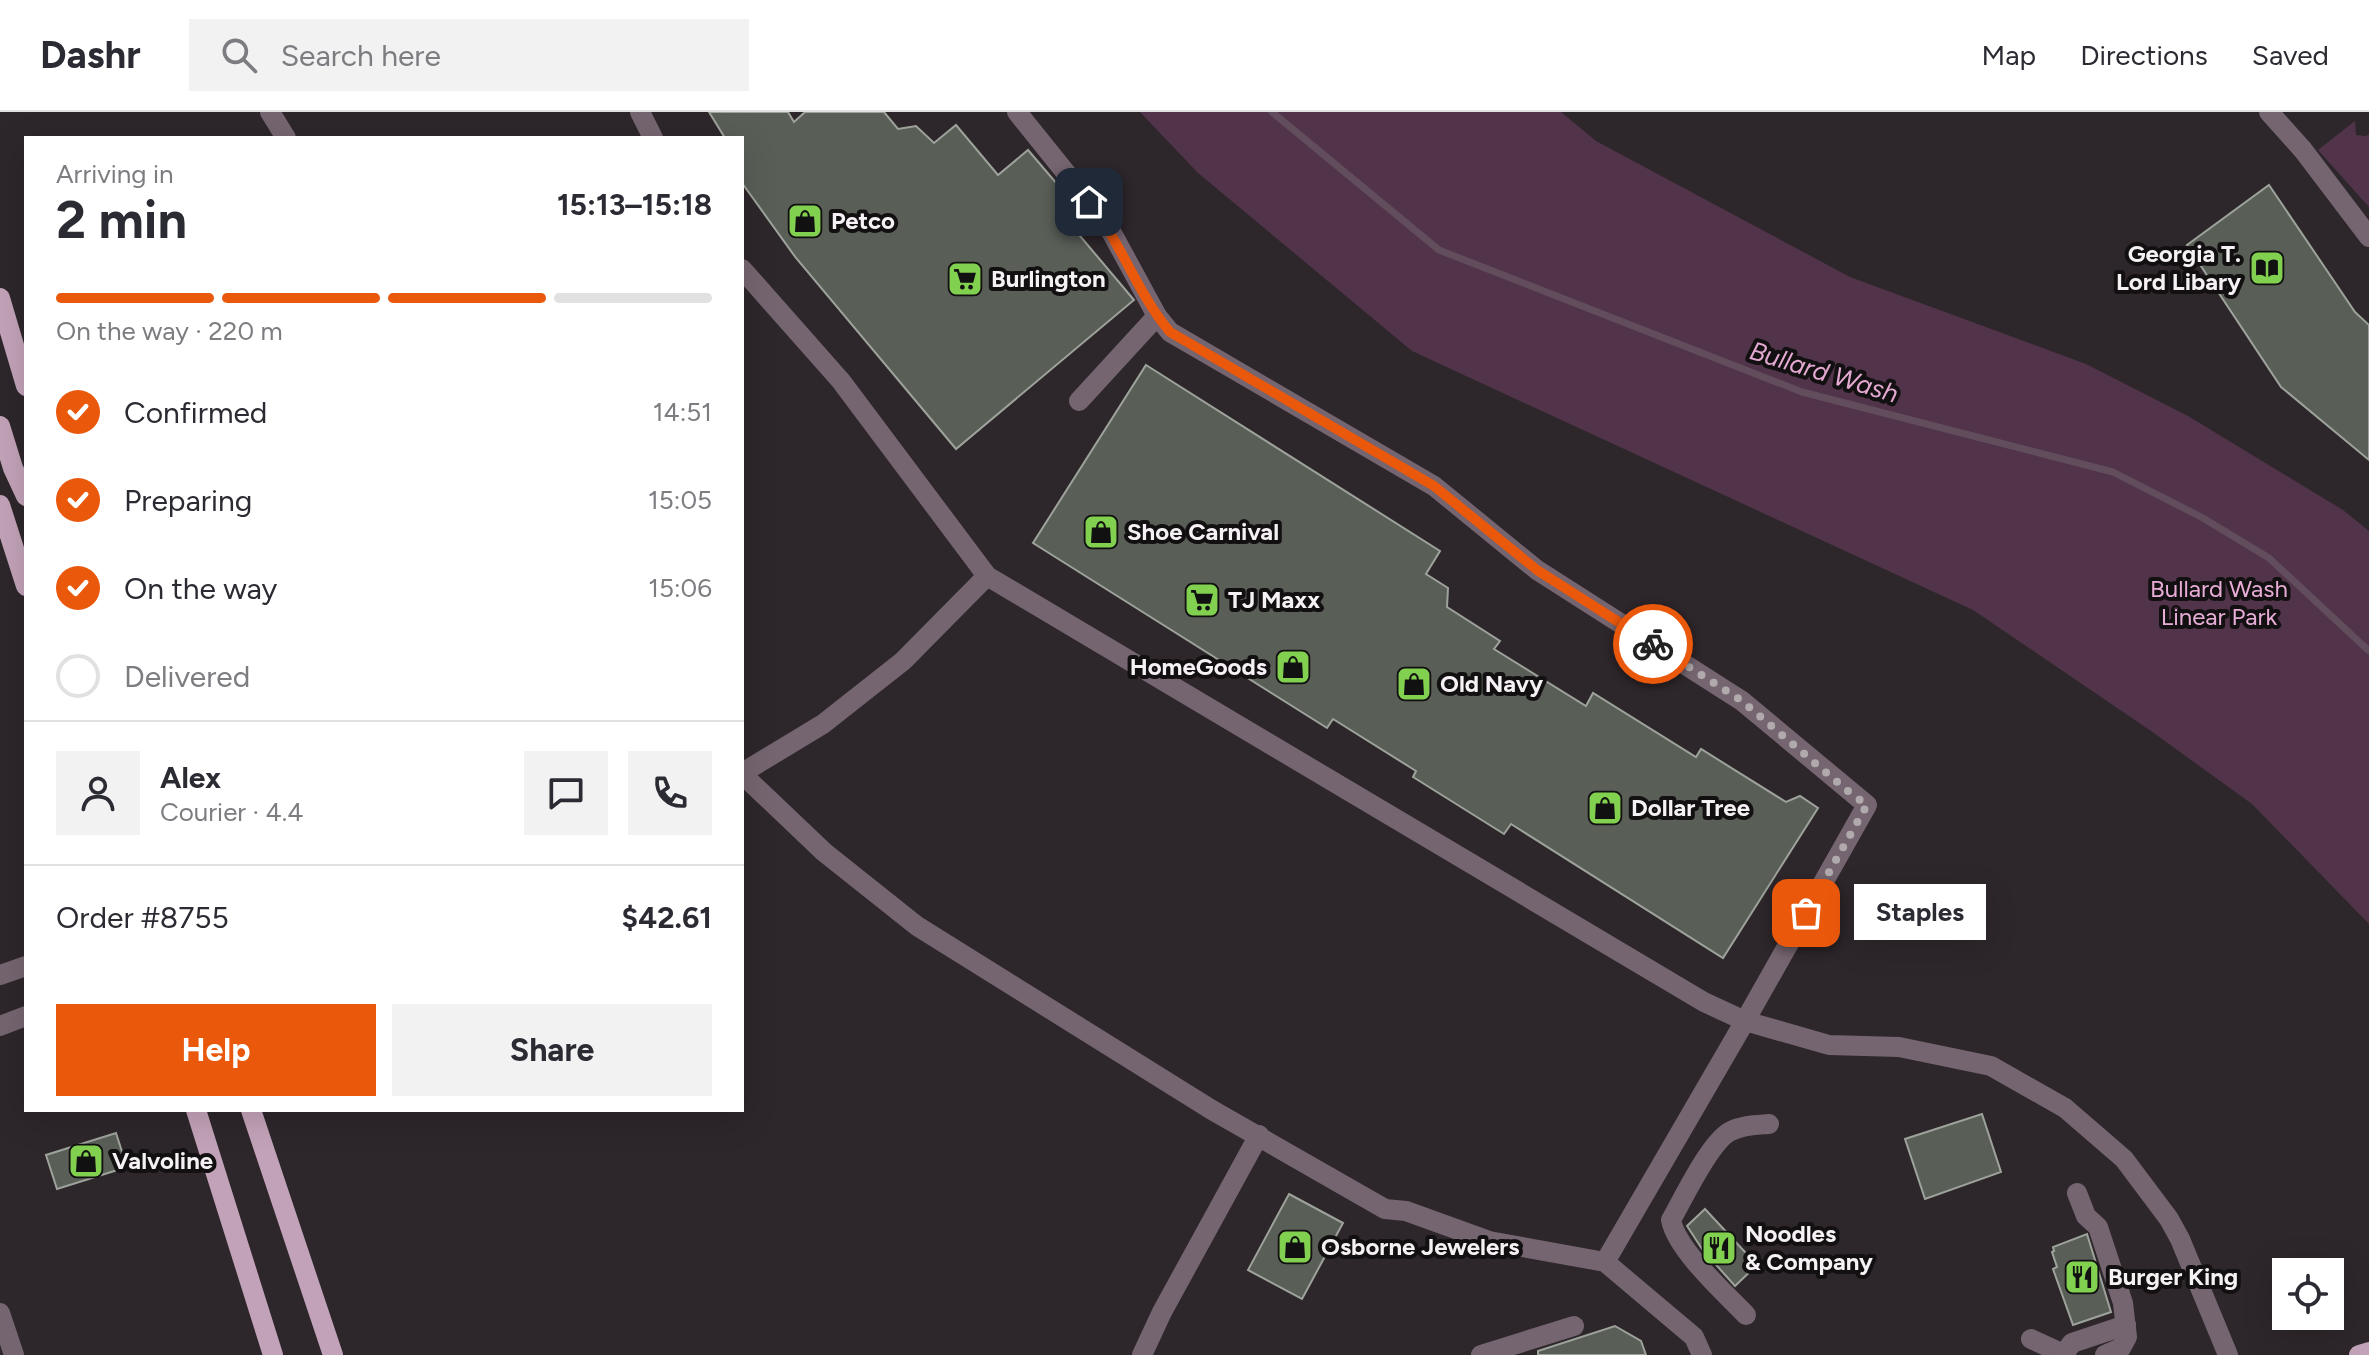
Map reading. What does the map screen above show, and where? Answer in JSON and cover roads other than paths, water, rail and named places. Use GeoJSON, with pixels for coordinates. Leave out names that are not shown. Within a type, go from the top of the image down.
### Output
{"type":"FeatureCollection","features":[{"type":"Feature","properties":{"kind":"main road"},"geometry":{"type":"LineString","coordinates":[[0,298],[24,379]]}},
{"type":"Feature","properties":{"kind":"main road"},"geometry":{"type":"LineString","coordinates":[[0,426],[24,492]]}},
{"type":"Feature","properties":{"kind":"main road"},"geometry":{"type":"LineString","coordinates":[[0,505],[24,580]]}},
{"type":"Feature","properties":{"kind":"main road"},"geometry":{"type":"LineString","coordinates":[[197,1112],[273,1355]]}},
{"type":"Feature","properties":{"kind":"main road"},"geometry":{"type":"LineString","coordinates":[[252,1112],[333,1355]]}},
{"type":"Feature","properties":{"kind":"main road"},"geometry":{"type":"LineString","coordinates":[[2359,1355],[2369,1352]]}},
{"type":"Feature","properties":{"kind":"street"},"geometry":{"type":"LineString","coordinates":[[270,112],[285,136]]}},
{"type":"Feature","properties":{"kind":"street"},"geometry":{"type":"LineString","coordinates":[[640,112],[652,136]]}},
{"type":"Feature","properties":{"kind":"street"},"geometry":{"type":"LineString","coordinates":[[1017,112],[1107,224],[1157,316],[1170,332],[1434,486],[1537,570],[1742,701],[1867,805],[1605,1262]]}},
{"type":"Feature","properties":{"kind":"street"},"geometry":{"type":"LineString","coordinates":[[2269,112],[2303,150],[2369,237]]}},
{"type":"Feature","properties":{"kind":"street"},"geometry":{"type":"LineString","coordinates":[[744,271],[841,381],[987,576],[1704,1002],[1745,1021],[1829,1045],[1899,1047],[1991,1066],[2065,1108],[2124,1159],[2169,1219],[2228,1355]]}},
{"type":"Feature","properties":{"kind":"street"},"geometry":{"type":"LineString","coordinates":[[1079,401],[1157,316]]}},
{"type":"Feature","properties":{"kind":"street"},"geometry":{"type":"LineString","coordinates":[[744,773],[823,724],[903,661],[987,576]]}},
{"type":"Feature","properties":{"kind":"street"},"geometry":{"type":"LineString","coordinates":[[744,776],[824,852],[917,926],[1212,1110],[1385,1209],[1406,1211],[1489,1241],[1605,1262],[1694,1337],[1702,1355]]}},
{"type":"Feature","properties":{"kind":"street"},"geometry":{"type":"LineString","coordinates":[[0,975],[24,967]]}},
{"type":"Feature","properties":{"kind":"street"},"geometry":{"type":"LineString","coordinates":[[0,1026],[24,1017]]}},
{"type":"Feature","properties":{"kind":"street"},"geometry":{"type":"LineString","coordinates":[[1746,1315],[1684,1248],[1673,1232],[1671,1220],[1717,1142],[1729,1131],[1746,1125],[1769,1124]]}},
{"type":"Feature","properties":{"kind":"street"},"geometry":{"type":"LineString","coordinates":[[1142,1355],[1162,1312],[1259,1135]]}},
{"type":"Feature","properties":{"kind":"street"},"geometry":{"type":"LineString","coordinates":[[2077,1193],[2086,1216],[2098,1227],[2123,1303],[2127,1337],[2121,1348],[2105,1355]]}},
{"type":"Feature","properties":{"kind":"street"},"geometry":{"type":"LineString","coordinates":[[0,1313],[14,1355]]}},
{"type":"Feature","properties":{"kind":"street"},"geometry":{"type":"LineString","coordinates":[[2031,1339],[2065,1354],[2072,1343],[2126,1325]]}},
{"type":"Feature","properties":{"kind":"street"},"geometry":{"type":"LineString","coordinates":[[1481,1355],[1574,1326]]}},
{"type":"Feature","properties":{"kind":"waterway","name":"Bullard Wash"},"geometry":{"type":"LineString","coordinates":[[1272,112],[1439,250],[1802,392],[2113,472],[2203,518],[2269,558],[2369,651]]}},
{"type":"Feature","properties":{"kind":"place","name":"Petco"},"geometry":{"type":"Point","coordinates":[805,221]}},
{"type":"Feature","properties":{"kind":"place","name":"Georgia T. Lord Libary"},"geometry":{"type":"Point","coordinates":[2267,268]}},
{"type":"Feature","properties":{"kind":"place","name":"Burlington"},"geometry":{"type":"Point","coordinates":[965,279]}},
{"type":"Feature","properties":{"kind":"place","name":"Shoe Carnival"},"geometry":{"type":"Point","coordinates":[1101,532]}},
{"type":"Feature","properties":{"kind":"place","name":"TJ Maxx"},"geometry":{"type":"Point","coordinates":[1202,600]}},
{"type":"Feature","properties":{"kind":"place","name":"HomeGoods"},"geometry":{"type":"Point","coordinates":[1293,667]}},
{"type":"Feature","properties":{"kind":"place","name":"Old Navy"},"geometry":{"type":"Point","coordinates":[1414,684]}},
{"type":"Feature","properties":{"kind":"place","name":"Dollar Tree"},"geometry":{"type":"Point","coordinates":[1605,808]}},
{"type":"Feature","properties":{"kind":"place","name":"Staples"},"geometry":{"type":"Point","coordinates":[1806,913]}},
{"type":"Feature","properties":{"kind":"place","name":"Valvoline"},"geometry":{"type":"Point","coordinates":[86,1161]}},
{"type":"Feature","properties":{"kind":"place","name":"Osborne Jewelers"},"geometry":{"type":"Point","coordinates":[1295,1247]}},
{"type":"Feature","properties":{"kind":"place","name":"Noodles & Company"},"geometry":{"type":"Point","coordinates":[1719,1248]}},
{"type":"Feature","properties":{"kind":"place","name":"Burger King"},"geometry":{"type":"Point","coordinates":[2082,1277]}},
{"type":"Feature","properties":{"kind":"park label","name":"Bullard Wash Linear Park"},"geometry":{"type":"Point","coordinates":[2219,603]}}]}
